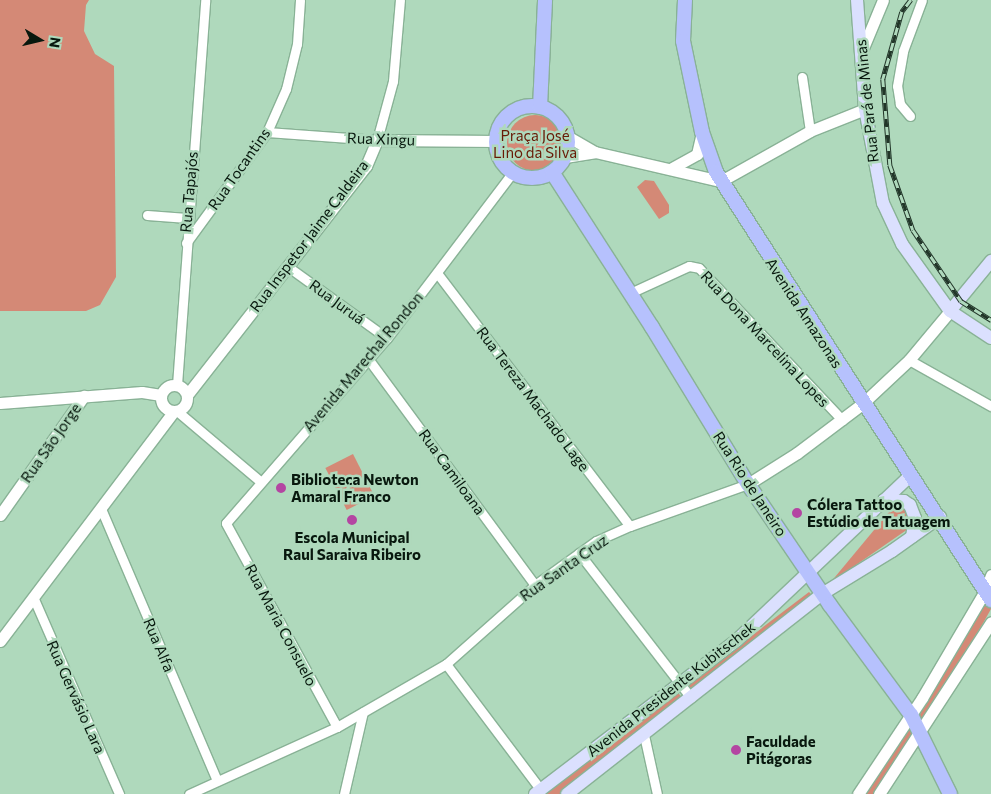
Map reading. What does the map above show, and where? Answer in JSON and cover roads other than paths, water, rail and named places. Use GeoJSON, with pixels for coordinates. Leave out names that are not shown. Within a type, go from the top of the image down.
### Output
{"type":"FeatureCollection","features":[{"type":"Feature","properties":{"kind":"main road"},"geometry":{"type":"LineString","coordinates":[[540,107],[545,0]]}},
{"type":"Feature","properties":{"kind":"main road","name":"Avenida Amazonas"},"geometry":{"type":"LineString","coordinates":[[685,0],[683,42],[702,132],[719,176],[862,404],[910,476],[940,516],[988,596]]}},
{"type":"Feature","properties":{"kind":"main road","name":"Rua Pará de Minas"},"geometry":{"type":"LineString","coordinates":[[858,0],[865,109],[882,203],[902,244],[950,311],[991,338]]}},
{"type":"Feature","properties":{"kind":"main road"},"geometry":{"type":"LineString","coordinates":[[529,106],[540,107],[558,117],[568,136],[565,157],[552,172],[532,178],[513,172],[501,159],[497,141],[498,131],[510,114],[529,106]]}},
{"type":"Feature","properties":{"kind":"main road","name":"Rua Rio de Janeiro"},"geometry":{"type":"LineString","coordinates":[[552,172],[630,293],[748,484],[822,594],[911,715],[950,794]]}},
{"type":"Feature","properties":{"kind":"main road"},"geometry":{"type":"LineString","coordinates":[[950,311],[991,261]]}},
{"type":"Feature","properties":{"kind":"main road","name":"Avenida Presidente Kubitschek"},"geometry":{"type":"LineString","coordinates":[[538,792],[737,640],[910,476]]}},
{"type":"Feature","properties":{"kind":"main road"},"geometry":{"type":"LineString","coordinates":[[884,500],[904,501],[910,505],[915,518],[912,537]]}},
{"type":"Feature","properties":{"kind":"main road","name":"Avenida Presidente Kubitschek"},"geometry":{"type":"LineString","coordinates":[[567,794],[644,736],[822,594],[912,537],[940,516]]}},
{"type":"Feature","properties":{"kind":"street","name":"Rua Tapajós"},"geometry":{"type":"LineString","coordinates":[[177,385],[185,245],[205,0]]}},
{"type":"Feature","properties":{"kind":"street","name":"Rua Tocantins"},"geometry":{"type":"LineString","coordinates":[[185,245],[266,132],[286,89],[297,44],[300,0]]}},
{"type":"Feature","properties":{"kind":"street","name":"Rua Inspetor Jaime Caldeira"},"geometry":{"type":"LineString","coordinates":[[187,396],[366,166],[377,140],[394,81],[400,0]]}},
{"type":"Feature","properties":{"kind":"street"},"geometry":{"type":"LineString","coordinates":[[861,53],[883,0]]}},
{"type":"Feature","properties":{"kind":"street"},"geometry":{"type":"LineString","coordinates":[[910,116],[900,104],[897,86],[903,51],[922,0]]}},
{"type":"Feature","properties":{"kind":"street"},"geometry":{"type":"LineString","coordinates":[[802,77],[810,131]]}},
{"type":"Feature","properties":{"kind":"street"},"geometry":{"type":"LineString","coordinates":[[568,136],[595,152],[719,176],[810,131],[865,109]]}},
{"type":"Feature","properties":{"kind":"street","name":"Rua Xingu"},"geometry":{"type":"LineString","coordinates":[[266,132],[377,140],[497,141]]}},
{"type":"Feature","properties":{"kind":"street"},"geometry":{"type":"LineString","coordinates":[[677,169],[697,154],[702,132]]}},
{"type":"Feature","properties":{"kind":"street"},"geometry":{"type":"LineString","coordinates":[[565,157],[595,152]]}},
{"type":"Feature","properties":{"kind":"street","name":"Avenida Marechal Rondon"},"geometry":{"type":"LineString","coordinates":[[226,523],[387,338],[513,172]]}},
{"type":"Feature","properties":{"kind":"street"},"geometry":{"type":"LineString","coordinates":[[147,215],[187,218]]}},
{"type":"Feature","properties":{"kind":"street","name":"Rua Juruá"},"geometry":{"type":"LineString","coordinates":[[287,266],[387,338]]}},
{"type":"Feature","properties":{"kind":"street","name":"Rua Dona Marcelina Lopes"},"geometry":{"type":"LineString","coordinates":[[630,293],[689,266],[699,268],[842,420]]}},
{"type":"Feature","properties":{"kind":"street","name":"Rua Tereza Machado Lage"},"geometry":{"type":"LineString","coordinates":[[437,273],[630,526]]}},
{"type":"Feature","properties":{"kind":"street","name":"Rua Santa Cruz"},"geometry":{"type":"LineString","coordinates":[[189,794],[216,780],[336,727],[446,664],[535,585],[579,553],[630,526],[748,484],[842,420],[862,404],[910,360],[950,311]]}},
{"type":"Feature","properties":{"kind":"street","name":"Rua Camiloana"},"geometry":{"type":"LineString","coordinates":[[369,360],[535,585]]}},
{"type":"Feature","properties":{"kind":"street"},"geometry":{"type":"LineString","coordinates":[[910,360],[991,406]]}},
{"type":"Feature","properties":{"kind":"street"},"geometry":{"type":"LineString","coordinates":[[0,641],[34,599],[175,412],[186,404],[187,396],[177,385],[166,388],[161,395]]}},
{"type":"Feature","properties":{"kind":"street"},"geometry":{"type":"LineString","coordinates":[[0,403],[142,392],[161,395]]}},
{"type":"Feature","properties":{"kind":"street"},"geometry":{"type":"LineString","coordinates":[[161,395],[165,408],[175,412],[261,482]]}},
{"type":"Feature","properties":{"kind":"street","name":"Rua São Jorge"},"geometry":{"type":"LineString","coordinates":[[0,514],[84,396]]}},
{"type":"Feature","properties":{"kind":"street","name":"Rua Alfa"},"geometry":{"type":"LineString","coordinates":[[102,510],[216,780]]}},
{"type":"Feature","properties":{"kind":"street","name":"Rua Maria Consuelo"},"geometry":{"type":"LineString","coordinates":[[226,523],[336,727]]}},
{"type":"Feature","properties":{"kind":"street"},"geometry":{"type":"LineString","coordinates":[[579,553],[691,698]]}},
{"type":"Feature","properties":{"kind":"street"},"geometry":{"type":"LineString","coordinates":[[858,794],[988,596],[991,575]]}},
{"type":"Feature","properties":{"kind":"street","name":"Rua Gervásio Lara"},"geometry":{"type":"LineString","coordinates":[[34,599],[118,794]]}},
{"type":"Feature","properties":{"kind":"street"},"geometry":{"type":"LineString","coordinates":[[879,794],[991,622]]}},
{"type":"Feature","properties":{"kind":"street"},"geometry":{"type":"LineString","coordinates":[[446,664],[538,792]]}},
{"type":"Feature","properties":{"kind":"street"},"geometry":{"type":"LineString","coordinates":[[344,794],[362,712]]}},
{"type":"Feature","properties":{"kind":"street"},"geometry":{"type":"LineString","coordinates":[[644,736],[657,794]]}},
{"type":"Feature","properties":{"kind":"railway"},"geometry":{"type":"LineString","coordinates":[[911,0],[902,12],[883,79],[890,165],[913,230],[961,301],[991,320]]}},
{"type":"Feature","properties":{"kind":"place","name":"Biblioteca Newton Amaral Franco"},"geometry":{"type":"Point","coordinates":[281,488]}},
{"type":"Feature","properties":{"kind":"place","name":"Cólera Tattoo Estúdio de Tatuagem"},"geometry":{"type":"Point","coordinates":[797,513]}},
{"type":"Feature","properties":{"kind":"place","name":"Escola Municipal Raul Saraiva Ribeiro"},"geometry":{"type":"Point","coordinates":[352,520]}},
{"type":"Feature","properties":{"kind":"place","name":"Faculdade Pitágoras"},"geometry":{"type":"Point","coordinates":[736,750]}},
{"type":"Feature","properties":{"kind":"park label","name":"Praça José Lino da Silva"},"geometry":{"type":"Point","coordinates":[535,144]}}]}
